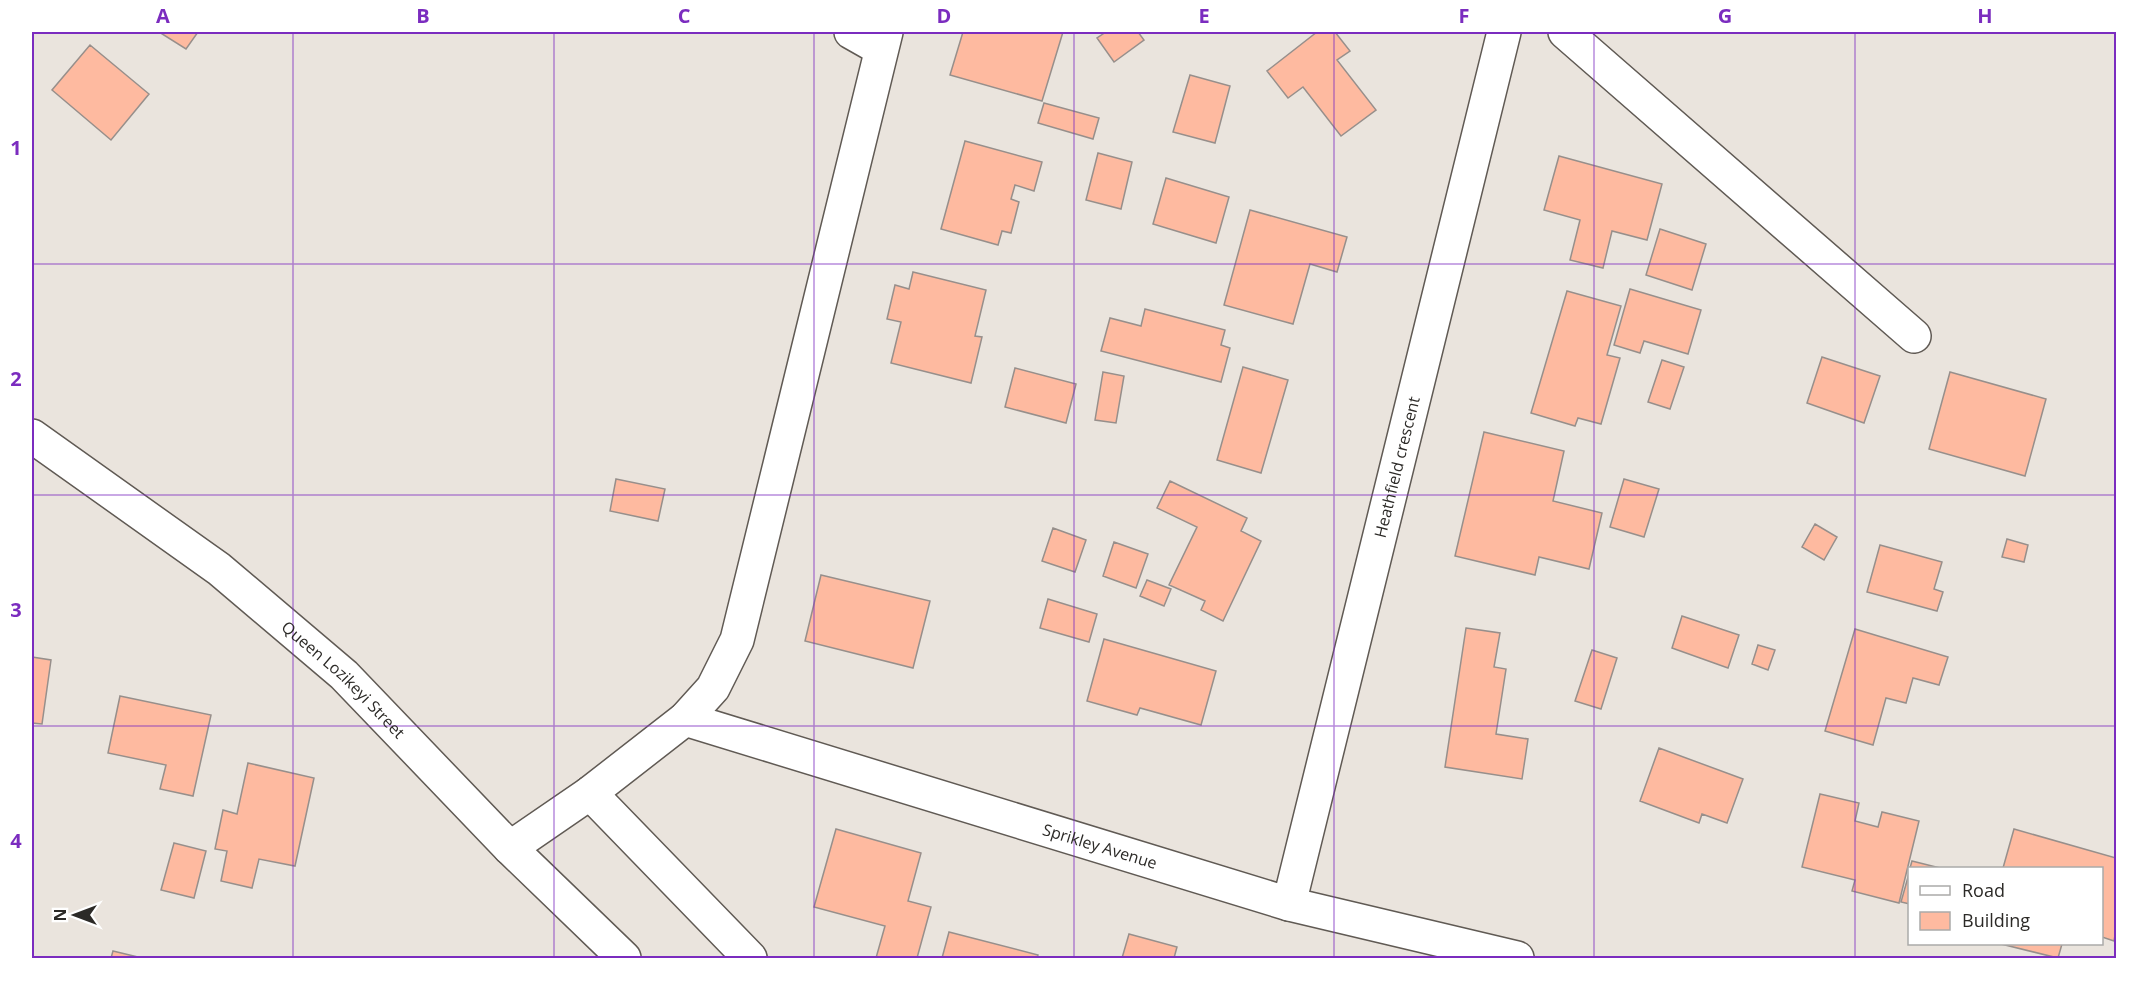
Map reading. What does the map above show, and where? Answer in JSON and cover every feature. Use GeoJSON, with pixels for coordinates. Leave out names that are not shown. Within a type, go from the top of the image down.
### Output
{"type":"FeatureCollection","features":[{"type":"Feature","properties":{"kind":"street"},"geometry":{"type":"LineString","coordinates":[[510,848],[590,793],[684,719],[714,688],[737,640],[884,40],[851,32]]}},
{"type":"Feature","properties":{"kind":"street","name":"Heathfield crescent"},"geometry":{"type":"LineString","coordinates":[[1289,904],[1504,32]]}},
{"type":"Feature","properties":{"kind":"street"},"geometry":{"type":"LineString","coordinates":[[1565,32],[1914,336]]}},
{"type":"Feature","properties":{"kind":"street","name":"Queen Lozikeyi Street"},"geometry":{"type":"LineString","coordinates":[[32,436],[219,569],[345,675],[510,848],[624,958]]}},
{"type":"Feature","properties":{"kind":"street","name":"Sprikley Avenue"},"geometry":{"type":"LineString","coordinates":[[684,719],[1289,904],[1517,958]]}},
{"type":"Feature","properties":{"kind":"street"},"geometry":{"type":"LineString","coordinates":[[590,793],[750,958]]}},
{"type":"Feature","properties":{"kind":"building"},"geometry":{"type":"Polygon","coordinates":[[[159,32],[198,32],[186,49],[159,32]]]}},
{"type":"Feature","properties":{"kind":"building"},"geometry":{"type":"Polygon","coordinates":[[[963,32],[1063,32],[1042,101],[950,75],[963,32]]]}},
{"type":"Feature","properties":{"kind":"building"},"geometry":{"type":"Polygon","coordinates":[[[1106,32],[1138,32],[1144,40],[1114,62],[1097,38],[1106,32]]]}},
{"type":"Feature","properties":{"kind":"building"},"geometry":{"type":"Polygon","coordinates":[[[1317,32],[1335,32],[1350,51],[1337,60],[1376,110],[1341,136],[1303,87],[1288,98],[1267,71],[1317,32]]]}},
{"type":"Feature","properties":{"kind":"building"},"geometry":{"type":"Polygon","coordinates":[[[90,45],[149,94],[111,140],[52,90],[90,45]]]}},
{"type":"Feature","properties":{"kind":"building"},"geometry":{"type":"Polygon","coordinates":[[[1190,75],[1230,86],[1215,143],[1173,132],[1190,75]]]}},
{"type":"Feature","properties":{"kind":"building"},"geometry":{"type":"Polygon","coordinates":[[[1044,103],[1099,118],[1093,139],[1038,123],[1044,103]]]}},
{"type":"Feature","properties":{"kind":"building"},"geometry":{"type":"Polygon","coordinates":[[[965,141],[1042,162],[1034,191],[1015,185],[1011,199],[1019,202],[1011,233],[1002,231],[998,245],[941,229],[965,141]]]}},
{"type":"Feature","properties":{"kind":"building"},"geometry":{"type":"Polygon","coordinates":[[[1098,153],[1132,162],[1121,209],[1086,200],[1098,153]]]}},
{"type":"Feature","properties":{"kind":"building"},"geometry":{"type":"Polygon","coordinates":[[[1559,156],[1662,184],[1647,240],[1612,231],[1603,268],[1570,260],[1580,220],[1544,210],[1559,156]]]}},
{"type":"Feature","properties":{"kind":"building"},"geometry":{"type":"Polygon","coordinates":[[[1166,178],[1229,197],[1216,243],[1153,224],[1166,178]]]}},
{"type":"Feature","properties":{"kind":"building"},"geometry":{"type":"Polygon","coordinates":[[[1250,210],[1347,237],[1337,272],[1310,264],[1293,324],[1224,305],[1250,210]]]}},
{"type":"Feature","properties":{"kind":"building"},"geometry":{"type":"Polygon","coordinates":[[[1660,229],[1706,244],[1692,290],[1646,275],[1660,229]]]}},
{"type":"Feature","properties":{"kind":"building"},"geometry":{"type":"Polygon","coordinates":[[[913,272],[986,290],[975,336],[982,337],[971,383],[891,363],[901,322],[887,319],[895,285],[909,289],[913,272]]]}},
{"type":"Feature","properties":{"kind":"building"},"geometry":{"type":"Polygon","coordinates":[[[1630,289],[1701,310],[1688,354],[1644,341],[1640,353],[1614,345],[1630,289]]]}},
{"type":"Feature","properties":{"kind":"building"},"geometry":{"type":"Polygon","coordinates":[[[1567,291],[1621,306],[1607,355],[1620,358],[1601,424],[1578,418],[1575,426],[1531,413],[1567,291]]]}},
{"type":"Feature","properties":{"kind":"building"},"geometry":{"type":"Polygon","coordinates":[[[1145,309],[1225,330],[1221,345],[1230,348],[1221,382],[1101,351],[1110,318],[1141,326],[1145,309]]]}},
{"type":"Feature","properties":{"kind":"building"},"geometry":{"type":"Polygon","coordinates":[[[1822,357],[1880,376],[1864,423],[1807,403],[1822,357]]]}},
{"type":"Feature","properties":{"kind":"building"},"geometry":{"type":"Polygon","coordinates":[[[1662,360],[1684,367],[1670,409],[1648,402],[1662,360]]]}},
{"type":"Feature","properties":{"kind":"building"},"geometry":{"type":"Polygon","coordinates":[[[1243,367],[1288,380],[1261,473],[1217,460],[1243,367]]]}},
{"type":"Feature","properties":{"kind":"building"},"geometry":{"type":"Polygon","coordinates":[[[1015,368],[1076,384],[1066,423],[1005,407],[1015,368]]]}},
{"type":"Feature","properties":{"kind":"building"},"geometry":{"type":"Polygon","coordinates":[[[1103,372],[1124,376],[1116,423],[1095,420],[1103,372]]]}},
{"type":"Feature","properties":{"kind":"building"},"geometry":{"type":"Polygon","coordinates":[[[1950,372],[2046,399],[2025,476],[1929,449],[1950,372]]]}},
{"type":"Feature","properties":{"kind":"building"},"geometry":{"type":"Polygon","coordinates":[[[1484,432],[1564,451],[1553,501],[1602,513],[1589,569],[1539,557],[1535,575],[1455,556],[1484,432]]]}},
{"type":"Feature","properties":{"kind":"building"},"geometry":{"type":"Polygon","coordinates":[[[616,479],[665,489],[658,521],[610,511],[616,479]]]}},
{"type":"Feature","properties":{"kind":"building"},"geometry":{"type":"Polygon","coordinates":[[[1624,479],[1659,489],[1644,537],[1610,527],[1624,479]]]}},
{"type":"Feature","properties":{"kind":"building"},"geometry":{"type":"Polygon","coordinates":[[[1170,481],[1247,518],[1241,531],[1261,541],[1223,621],[1201,610],[1205,601],[1169,585],[1197,527],[1157,508],[1170,481]]]}},
{"type":"Feature","properties":{"kind":"building"},"geometry":{"type":"Polygon","coordinates":[[[1815,524],[1837,537],[1824,560],[1802,547],[1815,524]]]}},
{"type":"Feature","properties":{"kind":"building"},"geometry":{"type":"Polygon","coordinates":[[[1053,528],[1086,540],[1075,572],[1042,561],[1053,528]]]}},
{"type":"Feature","properties":{"kind":"building"},"geometry":{"type":"Polygon","coordinates":[[[2007,539],[2028,545],[2024,562],[2002,557],[2007,539]]]}},
{"type":"Feature","properties":{"kind":"building"},"geometry":{"type":"Polygon","coordinates":[[[1114,542],[1148,554],[1136,588],[1103,576],[1114,542]]]}},
{"type":"Feature","properties":{"kind":"building"},"geometry":{"type":"Polygon","coordinates":[[[1880,545],[1942,562],[1934,589],[1943,592],[1937,611],[1867,592],[1880,545]]]}},
{"type":"Feature","properties":{"kind":"building"},"geometry":{"type":"Polygon","coordinates":[[[821,575],[930,601],[913,668],[805,641],[821,575]]]}},
{"type":"Feature","properties":{"kind":"building"},"geometry":{"type":"Polygon","coordinates":[[[1147,580],[1171,589],[1164,606],[1140,596],[1147,580]]]}},
{"type":"Feature","properties":{"kind":"building"},"geometry":{"type":"Polygon","coordinates":[[[1048,599],[1097,614],[1089,642],[1040,628],[1048,599]]]}},
{"type":"Feature","properties":{"kind":"building"},"geometry":{"type":"Polygon","coordinates":[[[1682,616],[1739,635],[1728,668],[1672,648],[1682,616]]]}},
{"type":"Feature","properties":{"kind":"building"},"geometry":{"type":"Polygon","coordinates":[[[1466,628],[1500,633],[1494,667],[1506,669],[1496,734],[1528,739],[1522,779],[1445,767],[1466,628]]]}},
{"type":"Feature","properties":{"kind":"building"},"geometry":{"type":"Polygon","coordinates":[[[1855,629],[1948,657],[1939,685],[1913,678],[1906,703],[1886,698],[1873,745],[1825,731],[1855,629]]]}},
{"type":"Feature","properties":{"kind":"building"},"geometry":{"type":"Polygon","coordinates":[[[1104,639],[1216,671],[1201,725],[1140,708],[1137,715],[1087,701],[1104,639]]]}},
{"type":"Feature","properties":{"kind":"building"},"geometry":{"type":"Polygon","coordinates":[[[1758,645],[1775,650],[1768,670],[1752,664],[1758,645]]]}},
{"type":"Feature","properties":{"kind":"building"},"geometry":{"type":"Polygon","coordinates":[[[1592,650],[1617,658],[1601,709],[1575,701],[1592,650]]]}},
{"type":"Feature","properties":{"kind":"building"},"geometry":{"type":"Polygon","coordinates":[[[32,657],[51,660],[42,724],[32,723],[32,657]]]}},
{"type":"Feature","properties":{"kind":"building"},"geometry":{"type":"Polygon","coordinates":[[[120,696],[211,715],[193,796],[160,789],[166,765],[108,753],[120,696]]]}},
{"type":"Feature","properties":{"kind":"building"},"geometry":{"type":"Polygon","coordinates":[[[1659,748],[1743,779],[1727,823],[1702,814],[1699,823],[1640,801],[1659,748]]]}},
{"type":"Feature","properties":{"kind":"building"},"geometry":{"type":"Polygon","coordinates":[[[248,763],[314,778],[295,866],[259,859],[252,888],[221,881],[227,851],[215,849],[223,810],[237,814],[248,763]]]}},
{"type":"Feature","properties":{"kind":"building"},"geometry":{"type":"Polygon","coordinates":[[[1820,794],[1859,803],[1855,821],[1878,827],[1882,812],[1919,821],[1899,903],[1852,891],[1855,880],[1802,867],[1820,794]]]}},
{"type":"Feature","properties":{"kind":"building"},"geometry":{"type":"Polygon","coordinates":[[[836,829],[921,853],[908,901],[931,907],[917,958],[876,958],[885,926],[814,907],[836,829]]]}},
{"type":"Feature","properties":{"kind":"building"},"geometry":{"type":"Polygon","coordinates":[[[2014,829],[2116,858],[2114,941],[2103,937],[2103,867],[2003,867],[2014,829]]]}},
{"type":"Feature","properties":{"kind":"building"},"geometry":{"type":"Polygon","coordinates":[[[174,843],[206,851],[194,898],[161,890],[174,843]]]}},
{"type":"Feature","properties":{"kind":"building"},"geometry":{"type":"Polygon","coordinates":[[[1912,861],[1936,867],[1910,867],[1912,861]]]}},
{"type":"Feature","properties":{"kind":"building"},"geometry":{"type":"Polygon","coordinates":[[[1908,877],[1908,904],[1901,902],[1908,877]]]}},
{"type":"Feature","properties":{"kind":"building"},"geometry":{"type":"Polygon","coordinates":[[[949,932],[1038,955],[1037,958],[942,958],[949,932]]]}},
{"type":"Feature","properties":{"kind":"building"},"geometry":{"type":"Polygon","coordinates":[[[1129,934],[1177,947],[1174,958],[1122,958],[1129,934]]]}},
{"type":"Feature","properties":{"kind":"building"},"geometry":{"type":"Polygon","coordinates":[[[2005,945],[2062,945],[2058,958],[2005,945]]]}},
{"type":"Feature","properties":{"kind":"building"},"geometry":{"type":"Polygon","coordinates":[[[113,951],[142,958],[111,958],[113,951]]]}}]}
